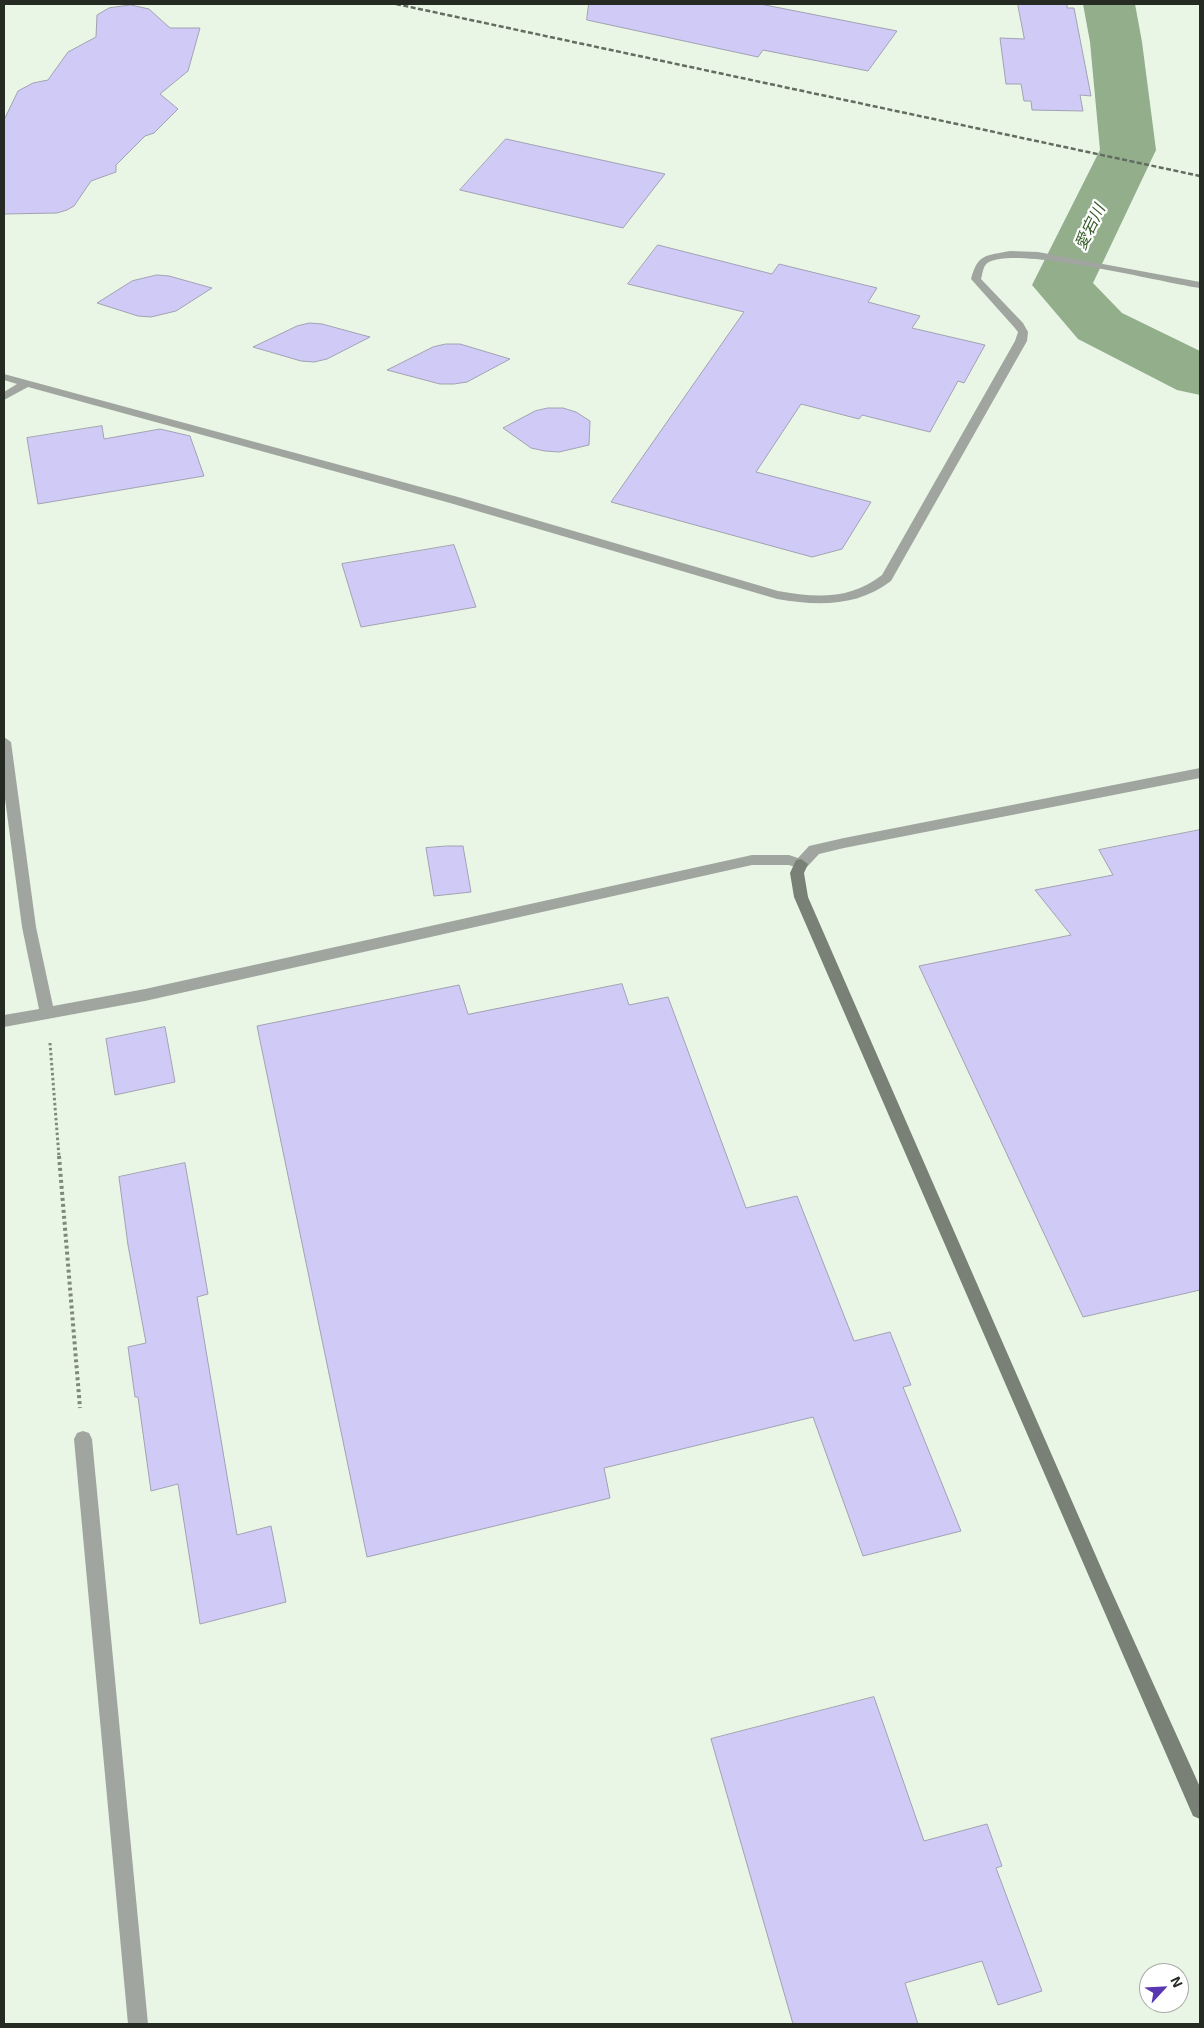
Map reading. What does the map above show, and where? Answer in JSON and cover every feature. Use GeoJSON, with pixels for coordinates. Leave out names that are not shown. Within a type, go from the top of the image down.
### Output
{"type":"FeatureCollection","features":[{"type":"Feature","properties":{"kind":"street"},"geometry":{"type":"LineString","coordinates":[[4,377],[454,500],[777,595],[805,600],[831,601],[866,592],[887,578],[1021,341],[1023,332],[1019,325],[976,279],[980,264],[1004,255],[1038,255],[1200,285]]}},
{"type":"Feature","properties":{"kind":"street"},"geometry":{"type":"LineString","coordinates":[[4,397],[26,383]]}},
{"type":"Feature","properties":{"kind":"street"},"geometry":{"type":"LineString","coordinates":[[4,742],[28,927],[47,1012]]}},
{"type":"Feature","properties":{"kind":"street"},"geometry":{"type":"LineString","coordinates":[[1200,773],[814,850],[801,864],[797,874],[801,897],[1096,1576],[1200,1808]]}},
{"type":"Feature","properties":{"kind":"street"},"geometry":{"type":"LineString","coordinates":[[4,1021],[145,995],[752,860],[789,860],[801,864]]}},
{"type":"Feature","properties":{"kind":"street"},"geometry":{"type":"LineString","coordinates":[[83,1439],[138,2024]]}},
{"type":"Feature","properties":{"kind":"path"},"geometry":{"type":"LineString","coordinates":[[47,1012],[83,1439]]}},
{"type":"Feature","properties":{"kind":"building"},"geometry":{"type":"Polygon","coordinates":[[[589,4],[760,4],[897,31],[868,71],[763,50],[758,57],[587,20],[589,4]]]}},
{"type":"Feature","properties":{"kind":"building"},"geometry":{"type":"Polygon","coordinates":[[[1018,4],[1067,4],[1067,8],[1074,8],[1091,96],[1080,95],[1083,111],[1032,110],[1031,101],[1024,101],[1021,84],[1006,84],[1000,38],[1024,39],[1018,4]]]}},
{"type":"Feature","properties":{"kind":"building"},"geometry":{"type":"Polygon","coordinates":[[[131,5],[149,9],[170,28],[200,28],[188,71],[160,94],[178,109],[154,133],[145,136],[116,165],[116,172],[91,181],[74,206],[57,213],[4,214],[4,120],[18,91],[33,83],[48,80],[68,52],[96,37],[97,15],[109,8],[131,5]]]}},
{"type":"Feature","properties":{"kind":"building"},"geometry":{"type":"Polygon","coordinates":[[[506,139],[665,174],[623,228],[460,190],[506,139]]]}},
{"type":"Feature","properties":{"kind":"building"},"geometry":{"type":"Polygon","coordinates":[[[658,245],[772,274],[779,264],[877,288],[868,302],[920,316],[912,328],[985,345],[964,383],[958,381],[930,432],[862,415],[859,419],[801,404],[756,472],[871,502],[842,549],[812,557],[611,502],[744,312],[628,284],[658,245]]]}},
{"type":"Feature","properties":{"kind":"building"},"geometry":{"type":"Polygon","coordinates":[[[157,275],[169,276],[212,288],[176,311],[151,317],[138,316],[97,303],[132,281],[157,275]]]}},
{"type":"Feature","properties":{"kind":"building"},"geometry":{"type":"Polygon","coordinates":[[[310,323],[322,324],[370,337],[327,359],[314,362],[301,361],[253,347],[297,326],[310,323]]]}},
{"type":"Feature","properties":{"kind":"building"},"geometry":{"type":"Polygon","coordinates":[[[446,344],[460,344],[510,359],[467,382],[454,384],[440,384],[387,370],[433,347],[446,344]]]}},
{"type":"Feature","properties":{"kind":"building"},"geometry":{"type":"Polygon","coordinates":[[[548,408],[563,408],[576,412],[590,421],[589,445],[559,452],[545,451],[531,448],[503,428],[535,411],[548,408]]]}},
{"type":"Feature","properties":{"kind":"building"},"geometry":{"type":"Polygon","coordinates":[[[102,426],[104,439],[160,429],[190,436],[204,476],[38,504],[27,438],[102,426]]]}},
{"type":"Feature","properties":{"kind":"building"},"geometry":{"type":"Polygon","coordinates":[[[454,545],[476,607],[361,627],[342,564],[454,545]]]}},
{"type":"Feature","properties":{"kind":"building"},"geometry":{"type":"Polygon","coordinates":[[[1200,830],[1200,1290],[1083,1317],[919,966],[1071,935],[1035,890],[1113,875],[1099,850],[1200,830]]]}},
{"type":"Feature","properties":{"kind":"building"},"geometry":{"type":"Polygon","coordinates":[[[463,846],[471,892],[434,896],[426,848],[463,846]]]}},
{"type":"Feature","properties":{"kind":"building"},"geometry":{"type":"Polygon","coordinates":[[[622,984],[629,1005],[668,997],[746,1208],[797,1196],[854,1341],[890,1332],[911,1385],[903,1387],[961,1531],[863,1556],[813,1417],[604,1468],[610,1498],[367,1557],[257,1026],[459,985],[468,1014],[622,984]]]}},
{"type":"Feature","properties":{"kind":"building"},"geometry":{"type":"Polygon","coordinates":[[[165,1027],[175,1082],[115,1095],[106,1039],[165,1027]]]}},
{"type":"Feature","properties":{"kind":"building"},"geometry":{"type":"Polygon","coordinates":[[[185,1163],[208,1294],[197,1297],[237,1535],[271,1526],[286,1602],[200,1624],[178,1484],[151,1491],[138,1397],[135,1397],[128,1347],[146,1343],[128,1245],[119,1177],[185,1163]]]}},
{"type":"Feature","properties":{"kind":"building"},"geometry":{"type":"Polygon","coordinates":[[[874,1697],[924,1841],[987,1824],[1002,1866],[996,1868],[1042,1991],[998,2005],[982,1961],[905,1983],[918,2024],[793,2024],[711,1739],[874,1697]]]}},
{"type":"Feature","properties":{"kind":"waterway","name":"愛宕川"},"geometry":{"type":"LineString","coordinates":[[1109,4],[1116,42],[1128,150],[1062,285],[1100,326],[1200,376]]}},
{"type":"Feature","properties":{"kind":"railway"},"geometry":{"type":"LineString","coordinates":[[396,4],[1200,176]]}}]}
